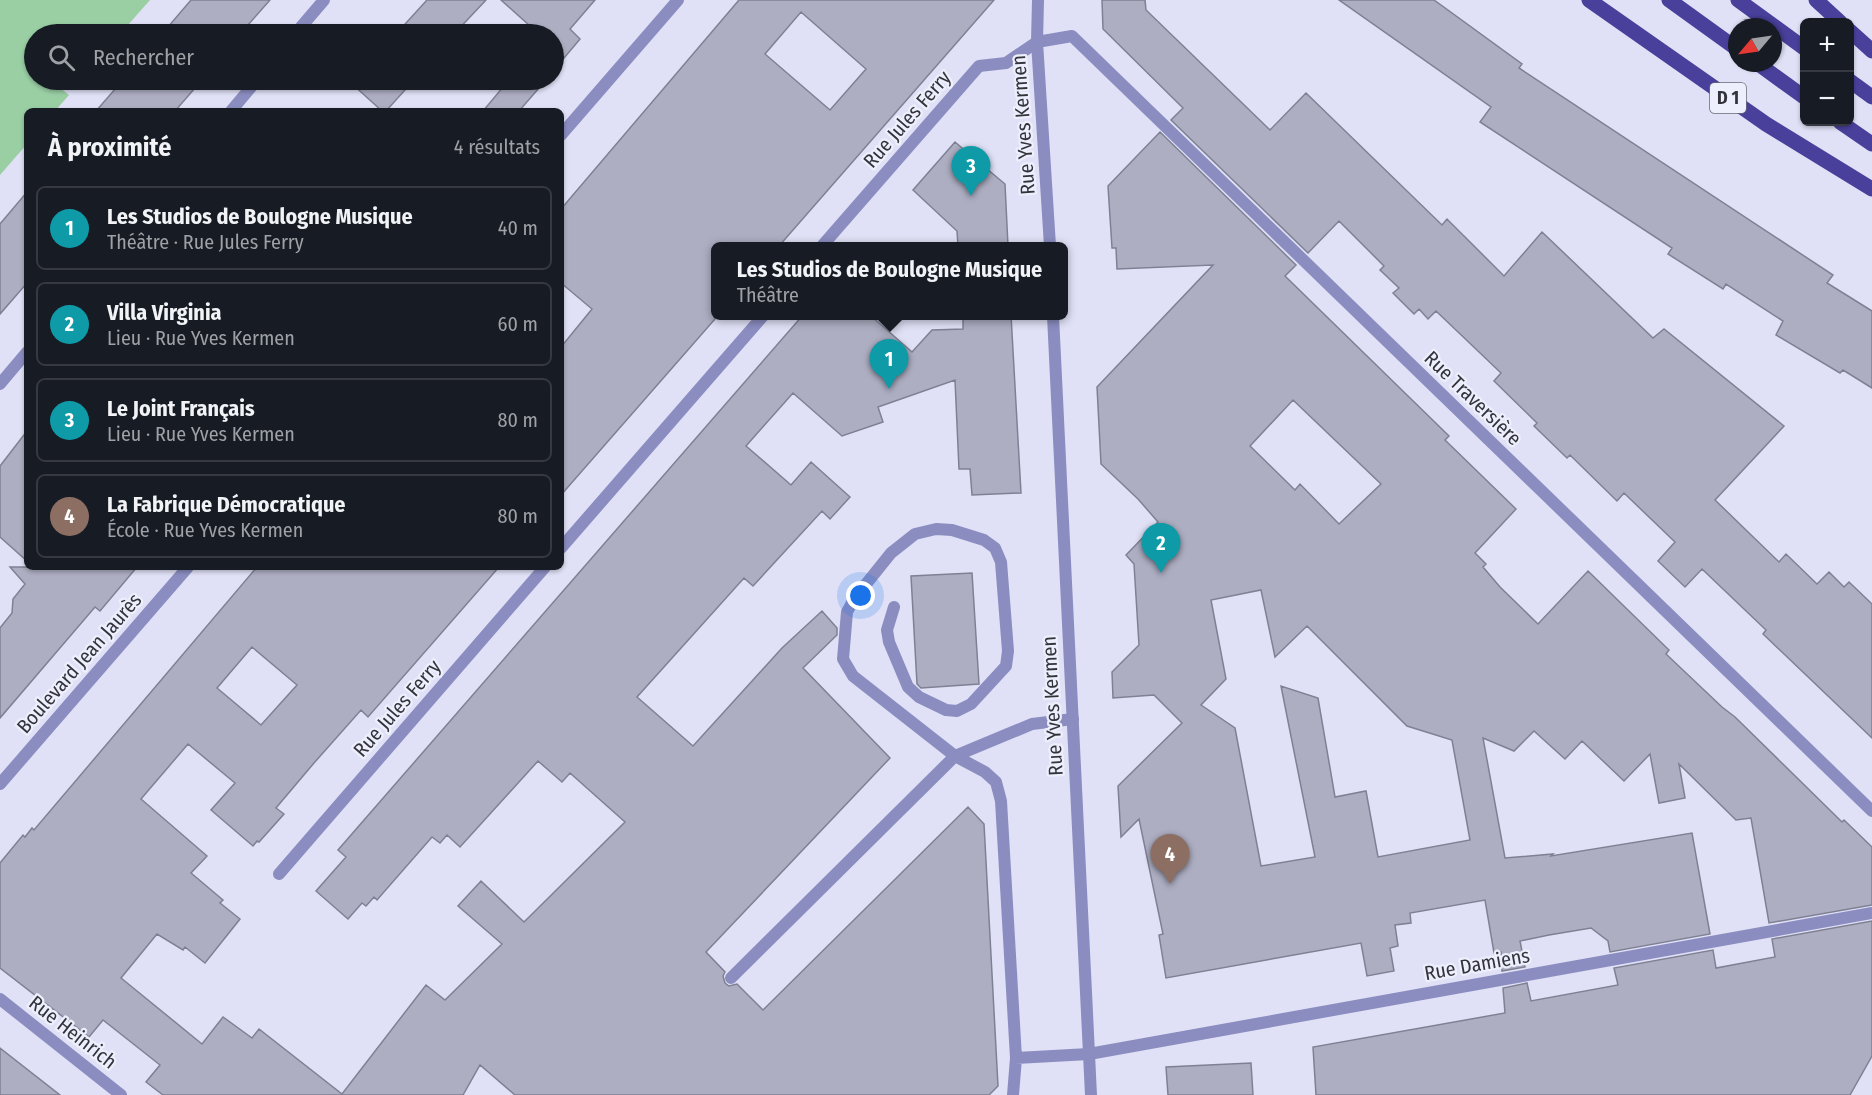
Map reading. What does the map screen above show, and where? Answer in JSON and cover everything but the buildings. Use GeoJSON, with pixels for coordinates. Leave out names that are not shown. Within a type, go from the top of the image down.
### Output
{"type":"FeatureCollection","features":[{"type":"Feature","properties":{"kind":"main road","name":"D 1"},"geometry":{"type":"LineString","coordinates":[[1589,0],[1766,124],[1872,189]]}},
{"type":"Feature","properties":{"kind":"main road"},"geometry":{"type":"LineString","coordinates":[[1669,0],[1728,43]]}},
{"type":"Feature","properties":{"kind":"main road"},"geometry":{"type":"LineString","coordinates":[[1738,0],[1800,45]]}},
{"type":"Feature","properties":{"kind":"main road"},"geometry":{"type":"LineString","coordinates":[[1816,0],[1836,18]]}},
{"type":"Feature","properties":{"kind":"main road"},"geometry":{"type":"LineString","coordinates":[[1854,35],[1872,51]]}},
{"type":"Feature","properties":{"kind":"main road","name":"D 1"},"geometry":{"type":"LineString","coordinates":[[1769,72],[1800,94]]}},
{"type":"Feature","properties":{"kind":"main road"},"geometry":{"type":"LineString","coordinates":[[1854,84],[1872,98]]}},
{"type":"Feature","properties":{"kind":"main road"},"geometry":{"type":"LineString","coordinates":[[1846,126],[1872,144]]}},
{"type":"Feature","properties":{"kind":"street"},"geometry":{"type":"LineString","coordinates":[[304,24],[324,0]]}},
{"type":"Feature","properties":{"kind":"street"},"geometry":{"type":"LineString","coordinates":[[564,132],[678,0]]}},
{"type":"Feature","properties":{"kind":"street","name":"Rue Yves Kermen"},"geometry":{"type":"LineString","coordinates":[[1038,0],[1038,42],[1050,242]]}},
{"type":"Feature","properties":{"kind":"street","name":"Rue Traversière"},"geometry":{"type":"LineString","coordinates":[[1038,42],[1072,36],[1872,811]]}},
{"type":"Feature","properties":{"kind":"street","name":"Rue Jules Ferry"},"geometry":{"type":"LineString","coordinates":[[825,242],[979,66],[1006,63],[1038,42]]}},
{"type":"Feature","properties":{"kind":"street"},"geometry":{"type":"LineString","coordinates":[[234,108],[249,90]]}},
{"type":"Feature","properties":{"kind":"street"},"geometry":{"type":"LineString","coordinates":[[564,545],[759,320]]}},
{"type":"Feature","properties":{"kind":"street","name":"Rue Yves Kermen"},"geometry":{"type":"LineString","coordinates":[[1053,320],[1091,1095]]}},
{"type":"Feature","properties":{"kind":"street"},"geometry":{"type":"LineString","coordinates":[[0,384],[24,356]]}},
{"type":"Feature","properties":{"kind":"street"},"geometry":{"type":"LineString","coordinates":[[894,607],[887,630],[888,636],[908,687],[919,697],[946,710],[957,711],[971,704],[1006,666],[1008,651],[1001,562],[995,548],[984,540],[952,530],[936,529],[915,534],[891,554],[854,599],[847,612],[843,659],[853,676],[955,756],[985,772],[996,782],[1001,801],[1016,1058],[1012,1095]]}},
{"type":"Feature","properties":{"kind":"street","name":"Boulevard Jean Jaurès"},"geometry":{"type":"LineString","coordinates":[[0,784],[185,570]]}},
{"type":"Feature","properties":{"kind":"street","name":"Rue Jules Ferry"},"geometry":{"type":"LineString","coordinates":[[279,874],[542,570]]}},
{"type":"Feature","properties":{"kind":"street"},"geometry":{"type":"LineString","coordinates":[[731,978],[955,756],[1032,724],[1072,718]]}},
{"type":"Feature","properties":{"kind":"street","name":"Rue Damiens"},"geometry":{"type":"LineString","coordinates":[[1016,1058],[1089,1054],[1872,913]]}},
{"type":"Feature","properties":{"kind":"street","name":"Rue Heinrich"},"geometry":{"type":"LineString","coordinates":[[0,999],[122,1095]]}},
{"type":"Feature","properties":{"kind":"green space"},"geometry":{"type":"Polygon","coordinates":[[[0,0],[150,0],[129,24],[24,24],[24,90],[63,90],[69,95],[58,108],[24,108],[24,147],[0,175],[0,0]]]}},
{"type":"Feature","properties":{"kind":"place","name":"Le Joint Français"},"geometry":{"type":"Point","coordinates":[971,196]}},
{"type":"Feature","properties":{"kind":"place","name":"Les Studios de Boulogne Musique"},"geometry":{"type":"Point","coordinates":[889,389]}},
{"type":"Feature","properties":{"kind":"place","name":"Villa Virginia"},"geometry":{"type":"Point","coordinates":[1161,573]}},
{"type":"Feature","properties":{"kind":"place","name":"La Fabrique Démocratique"},"geometry":{"type":"Point","coordinates":[1170,884]}}]}
